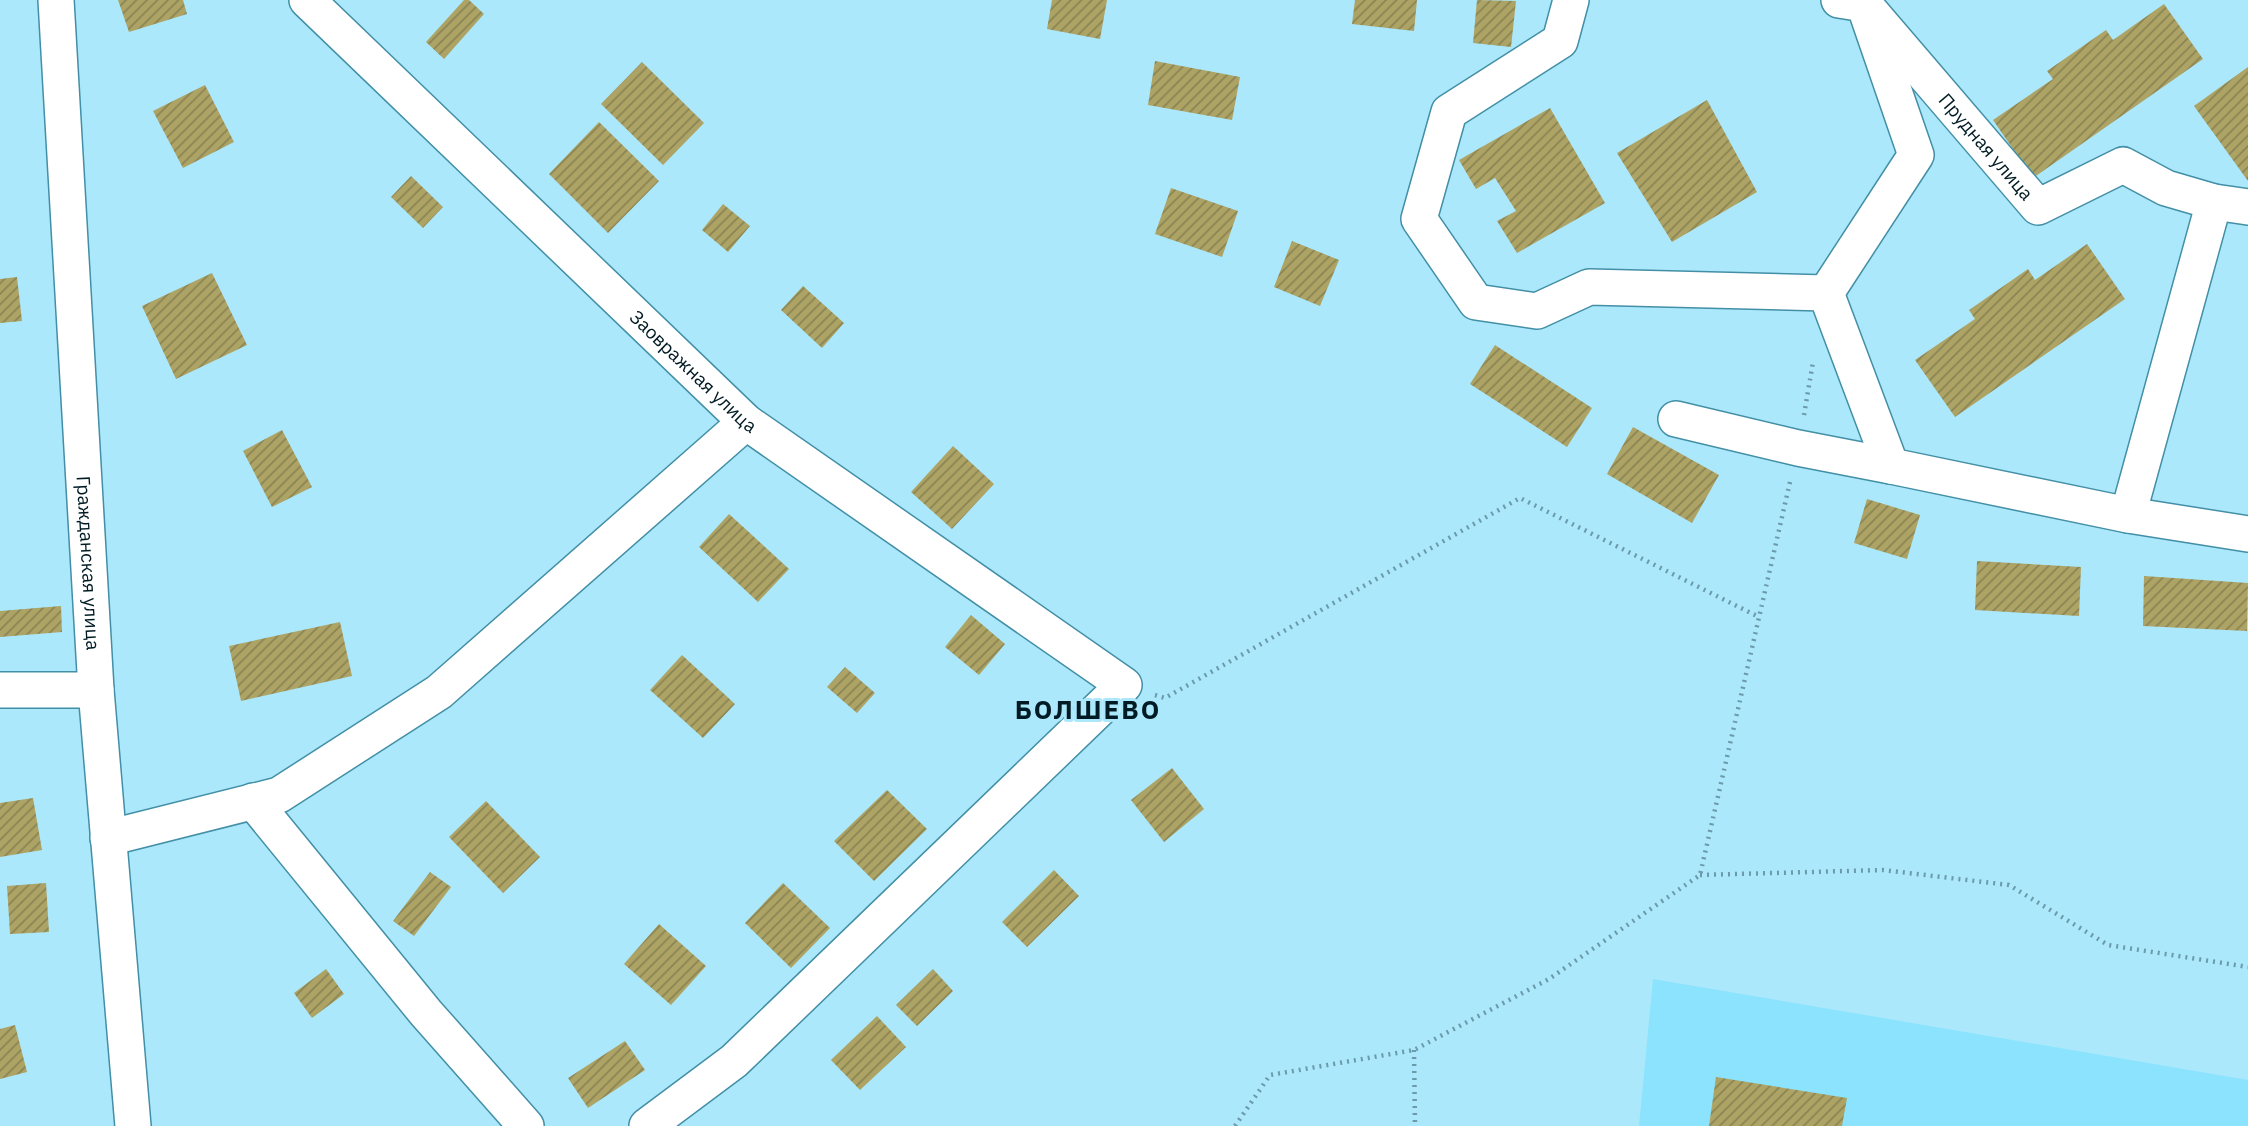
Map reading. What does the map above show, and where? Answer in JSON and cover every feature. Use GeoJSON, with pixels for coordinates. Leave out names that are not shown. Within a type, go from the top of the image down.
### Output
{"type":"FeatureCollection","features":[{"type":"Feature","properties":{"kind":"street","name":"Гражданская улица"},"geometry":{"type":"LineString","coordinates":[[56,0],[96,690],[133,1126]]}},
{"type":"Feature","properties":{"kind":"street","name":"Заовражная улица"},"geometry":{"type":"LineString","coordinates":[[307,0],[747,422],[1124,685]]}},
{"type":"Feature","properties":{"kind":"street"},"geometry":{"type":"LineString","coordinates":[[1571,0],[1560,41],[1449,112],[1419,219],[1476,302],[1537,311],[1590,287],[1826,293]]}},
{"type":"Feature","properties":{"kind":"street"},"geometry":{"type":"LineString","coordinates":[[1826,293],[1916,155],[1856,1]]}},
{"type":"Feature","properties":{"kind":"street","name":"Прудная улица"},"geometry":{"type":"LineString","coordinates":[[1856,1],[2038,206],[2123,165],[2166,188],[2214,202]]}},
{"type":"Feature","properties":{"kind":"street"},"geometry":{"type":"LineString","coordinates":[[2128,515],[2214,202],[2248,207]]}},
{"type":"Feature","properties":{"kind":"street"},"geometry":{"type":"LineString","coordinates":[[1826,293],[1891,466]]}},
{"type":"Feature","properties":{"kind":"street"},"geometry":{"type":"LineString","coordinates":[[1676,419],[1798,448],[2128,515],[2248,534]]}},
{"type":"Feature","properties":{"kind":"street"},"geometry":{"type":"LineString","coordinates":[[108,838],[279,795],[439,692],[747,422]]}},
{"type":"Feature","properties":{"kind":"street"},"geometry":{"type":"LineString","coordinates":[[647,1126],[734,1061],[1124,685]]}},
{"type":"Feature","properties":{"kind":"street"},"geometry":{"type":"LineString","coordinates":[[0,690],[96,690]]}},
{"type":"Feature","properties":{"kind":"street"},"geometry":{"type":"LineString","coordinates":[[253,801],[426,1013],[526,1126]]}},
{"type":"Feature","properties":{"kind":"path"},"geometry":{"type":"LineString","coordinates":[[1700,875],[1798,448],[1814,358]]}},
{"type":"Feature","properties":{"kind":"path"},"geometry":{"type":"LineString","coordinates":[[1124,685],[1165,698],[1520,499],[1759,617]]}},
{"type":"Feature","properties":{"kind":"path"},"geometry":{"type":"LineString","coordinates":[[1235,1126],[1270,1075],[1414,1051],[1549,979],[1700,875],[1882,870],[2009,885],[2108,945],[2248,967]]}},
{"type":"Feature","properties":{"kind":"path"},"geometry":{"type":"LineString","coordinates":[[1414,1051],[1415,1126]]}},
{"type":"Feature","properties":{"kind":"shaded area"},"geometry":{"type":"Polygon","coordinates":[[[1653,979],[2248,1080],[2248,1126],[1639,1126],[1653,979]]]}},
{"type":"Feature","properties":{"kind":"building"},"geometry":{"type":"Polygon","coordinates":[[[118,0],[183,0],[187,14],[129,32],[118,0]]]}},
{"type":"Feature","properties":{"kind":"building"},"geometry":{"type":"Polygon","coordinates":[[[464,0],[469,0],[484,14],[444,59],[426,42],[464,0]]]}},
{"type":"Feature","properties":{"kind":"building"},"geometry":{"type":"Polygon","coordinates":[[[1052,0],[1107,0],[1100,39],[1047,29],[1052,0]]]}},
{"type":"Feature","properties":{"kind":"building"},"geometry":{"type":"Polygon","coordinates":[[[1355,0],[1417,0],[1414,31],[1352,24],[1355,0]]]}},
{"type":"Feature","properties":{"kind":"building"},"geometry":{"type":"Polygon","coordinates":[[[1477,0],[1516,1],[1511,47],[1473,43],[1477,0]]]}},
{"type":"Feature","properties":{"kind":"building"},"geometry":{"type":"Polygon","coordinates":[[[2164,4],[2203,59],[2033,178],[1993,120],[2053,79],[2047,71],[2106,30],[2113,40],[2164,4]]]}},
{"type":"Feature","properties":{"kind":"building"},"geometry":{"type":"Polygon","coordinates":[[[1155,61],[1240,77],[1232,120],[1148,105],[1155,61]]]}},
{"type":"Feature","properties":{"kind":"building"},"geometry":{"type":"Polygon","coordinates":[[[642,62],[704,123],[663,165],[601,104],[642,62]]]}},
{"type":"Feature","properties":{"kind":"building"},"geometry":{"type":"Polygon","coordinates":[[[2248,67],[2248,181],[2194,106],[2248,67]]]}},
{"type":"Feature","properties":{"kind":"building"},"geometry":{"type":"Polygon","coordinates":[[[205,85],[234,142],[183,168],[153,111],[205,85]]]}},
{"type":"Feature","properties":{"kind":"building"},"geometry":{"type":"Polygon","coordinates":[[[1707,100],[1757,192],[1672,242],[1617,153],[1707,100]]]}},
{"type":"Feature","properties":{"kind":"building"},"geometry":{"type":"Polygon","coordinates":[[[1550,108],[1605,203],[1517,253],[1497,221],[1516,211],[1495,178],[1476,189],[1459,160],[1550,108]]]}},
{"type":"Feature","properties":{"kind":"building"},"geometry":{"type":"Polygon","coordinates":[[[599,122],[659,181],[608,233],[549,174],[599,122]]]}},
{"type":"Feature","properties":{"kind":"building"},"geometry":{"type":"Polygon","coordinates":[[[411,176],[443,207],[423,228],[391,197],[411,176]]]}},
{"type":"Feature","properties":{"kind":"building"},"geometry":{"type":"Polygon","coordinates":[[[1171,188],[1238,211],[1222,257],[1155,234],[1171,188]]]}},
{"type":"Feature","properties":{"kind":"building"},"geometry":{"type":"Polygon","coordinates":[[[723,204],[750,226],[728,252],[702,230],[723,204]]]}},
{"type":"Feature","properties":{"kind":"building"},"geometry":{"type":"Polygon","coordinates":[[[1292,241],[1339,260],[1320,306],[1274,287],[1292,241]]]}},
{"type":"Feature","properties":{"kind":"building"},"geometry":{"type":"Polygon","coordinates":[[[2087,244],[2125,299],[1955,417],[1915,360],[1975,319],[1969,310],[2028,269],[2035,280],[2087,244]]]}},
{"type":"Feature","properties":{"kind":"building"},"geometry":{"type":"Polygon","coordinates":[[[212,273],[247,345],[176,379],[142,306],[212,273]]]}},
{"type":"Feature","properties":{"kind":"building"},"geometry":{"type":"Polygon","coordinates":[[[17,277],[22,321],[0,323],[0,279],[17,277]]]}},
{"type":"Feature","properties":{"kind":"building"},"geometry":{"type":"Polygon","coordinates":[[[803,286],[844,323],[822,348],[781,310],[803,286]]]}},
{"type":"Feature","properties":{"kind":"building"},"geometry":{"type":"Polygon","coordinates":[[[1495,345],[1592,408],[1567,447],[1470,384],[1495,345]]]}},
{"type":"Feature","properties":{"kind":"building"},"geometry":{"type":"Polygon","coordinates":[[[1633,427],[1719,475],[1692,523],[1607,474],[1633,427]]]}},
{"type":"Feature","properties":{"kind":"building"},"geometry":{"type":"Polygon","coordinates":[[[282,430],[312,487],[272,507],[243,451],[282,430]]]}},
{"type":"Feature","properties":{"kind":"building"},"geometry":{"type":"Polygon","coordinates":[[[953,446],[994,484],[952,529],[911,492],[953,446]]]}},
{"type":"Feature","properties":{"kind":"building"},"geometry":{"type":"Polygon","coordinates":[[[1867,499],[1920,515],[1907,559],[1854,543],[1867,499]]]}},
{"type":"Feature","properties":{"kind":"building"},"geometry":{"type":"Polygon","coordinates":[[[729,514],[789,569],[758,602],[699,547],[729,514]]]}},
{"type":"Feature","properties":{"kind":"building"},"geometry":{"type":"Polygon","coordinates":[[[1977,561],[2081,567],[2079,616],[1975,610],[1977,561]]]}},
{"type":"Feature","properties":{"kind":"building"},"geometry":{"type":"Polygon","coordinates":[[[2144,576],[2248,583],[2247,631],[2143,626],[2144,576]]]}},
{"type":"Feature","properties":{"kind":"building"},"geometry":{"type":"Polygon","coordinates":[[[61,606],[62,632],[0,637],[0,611],[61,606]]]}},
{"type":"Feature","properties":{"kind":"building"},"geometry":{"type":"Polygon","coordinates":[[[971,615],[1005,644],[979,675],[945,647],[971,615]]]}},
{"type":"Feature","properties":{"kind":"building"},"geometry":{"type":"Polygon","coordinates":[[[340,622],[352,676],[241,701],[229,646],[340,622]]]}},
{"type":"Feature","properties":{"kind":"building"},"geometry":{"type":"Polygon","coordinates":[[[682,655],[735,704],[703,738],[650,690],[682,655]]]}},
{"type":"Feature","properties":{"kind":"building"},"geometry":{"type":"Polygon","coordinates":[[[845,667],[875,693],[857,713],[827,687],[845,667]]]}},
{"type":"Feature","properties":{"kind":"building"},"geometry":{"type":"Polygon","coordinates":[[[1172,768],[1204,809],[1164,842],[1131,800],[1172,768]]]}},
{"type":"Feature","properties":{"kind":"building"},"geometry":{"type":"Polygon","coordinates":[[[887,790],[927,829],[874,881],[834,841],[887,790]]]}},
{"type":"Feature","properties":{"kind":"building"},"geometry":{"type":"Polygon","coordinates":[[[33,798],[42,850],[0,857],[0,803],[33,798]]]}},
{"type":"Feature","properties":{"kind":"building"},"geometry":{"type":"Polygon","coordinates":[[[486,801],[540,857],[503,893],[449,837],[486,801]]]}},
{"type":"Feature","properties":{"kind":"building"},"geometry":{"type":"Polygon","coordinates":[[[1054,870],[1079,896],[1027,947],[1002,922],[1054,870]]]}},
{"type":"Feature","properties":{"kind":"building"},"geometry":{"type":"Polygon","coordinates":[[[430,872],[451,887],[414,936],[393,921],[430,872]]]}},
{"type":"Feature","properties":{"kind":"building"},"geometry":{"type":"Polygon","coordinates":[[[46,883],[49,932],[10,934],[7,886],[46,883]]]}},
{"type":"Feature","properties":{"kind":"building"},"geometry":{"type":"Polygon","coordinates":[[[783,883],[830,928],[791,968],[745,923],[783,883]]]}},
{"type":"Feature","properties":{"kind":"building"},"geometry":{"type":"Polygon","coordinates":[[[659,924],[706,966],[671,1005],[624,964],[659,924]]]}},
{"type":"Feature","properties":{"kind":"building"},"geometry":{"type":"Polygon","coordinates":[[[326,969],[344,994],[312,1018],[294,993],[326,969]]]}},
{"type":"Feature","properties":{"kind":"building"},"geometry":{"type":"Polygon","coordinates":[[[933,969],[953,991],[917,1026],[896,1005],[933,969]]]}},
{"type":"Feature","properties":{"kind":"building"},"geometry":{"type":"Polygon","coordinates":[[[877,1016],[906,1047],[860,1090],[831,1060],[877,1016]]]}},
{"type":"Feature","properties":{"kind":"building"},"geometry":{"type":"Polygon","coordinates":[[[15,1025],[27,1072],[0,1079],[0,1029],[15,1025]]]}},
{"type":"Feature","properties":{"kind":"building"},"geometry":{"type":"Polygon","coordinates":[[[625,1041],[645,1070],[588,1108],[568,1078],[625,1041]]]}},
{"type":"Feature","properties":{"kind":"building"},"geometry":{"type":"Polygon","coordinates":[[[1716,1077],[1847,1098],[1842,1126],[1709,1126],[1716,1077]]]}},
{"type":"Feature","properties":{"kind":"district","name":"БОЛШЕВО"},"geometry":{"type":"Point","coordinates":[1088,709]}}]}
